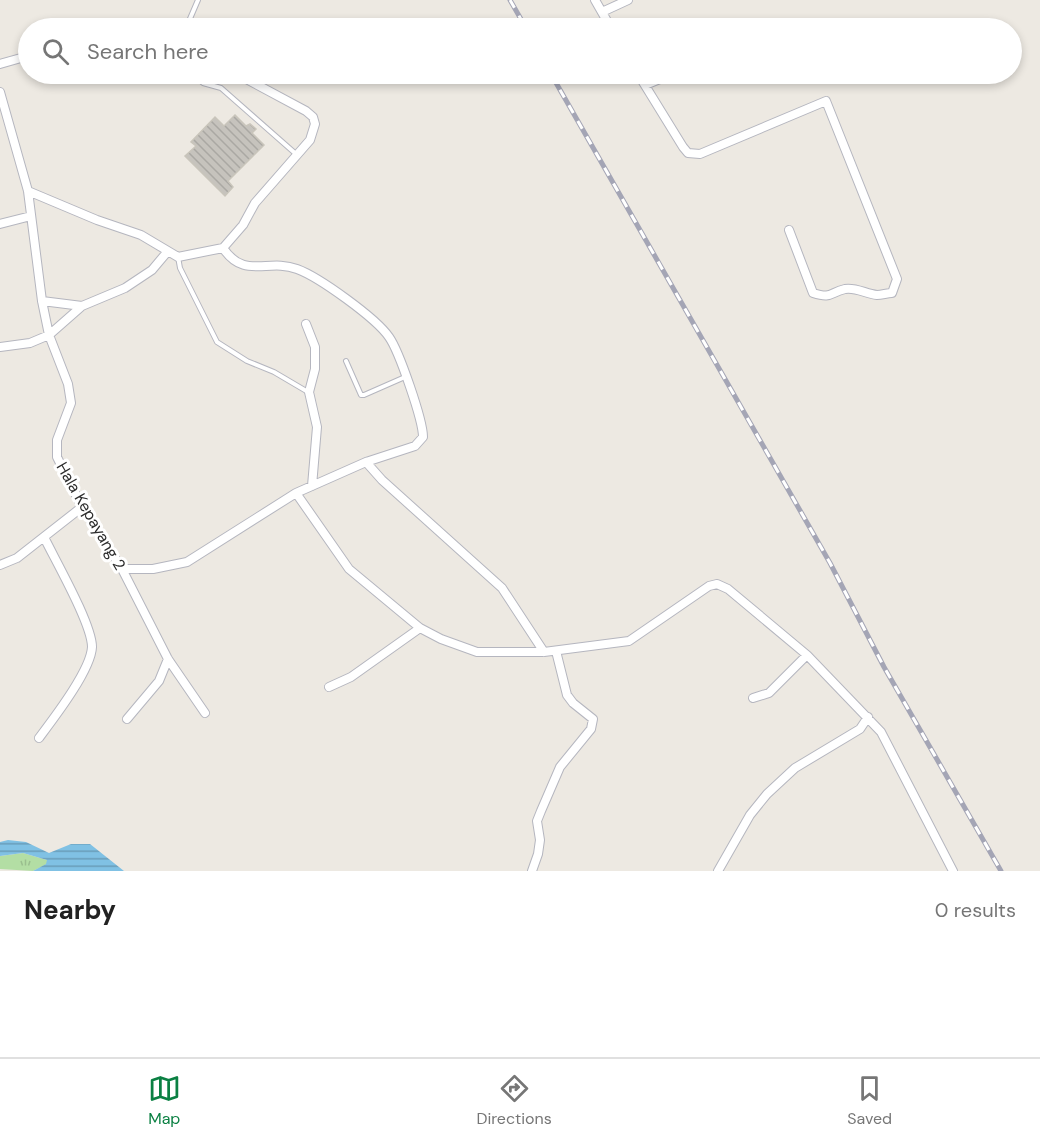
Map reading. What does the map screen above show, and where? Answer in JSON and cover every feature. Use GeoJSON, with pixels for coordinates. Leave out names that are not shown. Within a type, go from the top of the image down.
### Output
{"type":"FeatureCollection","features":[{"type":"Feature","properties":{"kind":"street"},"geometry":{"type":"LineString","coordinates":[[595,0],[606,18]]}},
{"type":"Feature","properties":{"kind":"street"},"geometry":{"type":"LineString","coordinates":[[602,12],[627,0]]}},
{"type":"Feature","properties":{"kind":"street"},"geometry":{"type":"LineString","coordinates":[[0,64],[18,59]]}},
{"type":"Feature","properties":{"kind":"street"},"geometry":{"type":"LineString","coordinates":[[28,191],[96,220],[141,235],[178,257],[223,248],[243,225],[255,203],[310,140],[315,124],[306,111],[256,84]]}},
{"type":"Feature","properties":{"kind":"street"},"geometry":{"type":"LineString","coordinates":[[645,85],[688,153],[700,154],[826,101],[897,279],[892,293],[877,295],[855,289],[844,289],[824,296],[813,292],[789,230]]}},
{"type":"Feature","properties":{"kind":"street","name":"Hala Kepayang 2"},"geometry":{"type":"LineString","coordinates":[[0,92],[28,191],[42,301],[49,335],[68,384],[71,403],[57,440],[57,457],[82,507],[122,569],[168,659],[205,713]]}},
{"type":"Feature","properties":{"kind":"street"},"geometry":{"type":"LineString","coordinates":[[0,224],[31,216]]}},
{"type":"Feature","properties":{"kind":"street"},"geometry":{"type":"LineString","coordinates":[[122,569],[153,569],[187,562],[296,493],[366,462],[415,446],[423,436],[423,427],[406,377],[390,338],[379,326],[335,291],[299,269],[282,264],[247,267],[229,257],[223,248]]}},
{"type":"Feature","properties":{"kind":"street"},"geometry":{"type":"LineString","coordinates":[[0,347],[30,343],[49,335],[82,306],[125,288],[152,270],[168,251]]}},
{"type":"Feature","properties":{"kind":"street"},"geometry":{"type":"LineString","coordinates":[[42,301],[82,306]]}},
{"type":"Feature","properties":{"kind":"street"},"geometry":{"type":"LineString","coordinates":[[306,324],[315,346],[315,369],[309,392],[317,426],[312,486]]}},
{"type":"Feature","properties":{"kind":"street"},"geometry":{"type":"LineString","coordinates":[[366,462],[382,480],[502,588],[544,652]]}},
{"type":"Feature","properties":{"kind":"street"},"geometry":{"type":"LineString","coordinates":[[296,493],[349,569],[420,628],[441,639],[477,652],[544,652],[629,641],[709,586],[717,584],[728,590],[807,655],[881,732],[953,871]]}},
{"type":"Feature","properties":{"kind":"street"},"geometry":{"type":"LineString","coordinates":[[0,565],[17,558],[82,507]]}},
{"type":"Feature","properties":{"kind":"street"},"geometry":{"type":"LineString","coordinates":[[39,738],[82,675],[92,647],[84,620],[44,537]]}},
{"type":"Feature","properties":{"kind":"street"},"geometry":{"type":"LineString","coordinates":[[329,687],[351,677],[420,628]]}},
{"type":"Feature","properties":{"kind":"street"},"geometry":{"type":"LineString","coordinates":[[532,871],[538,854],[540,840],[537,821],[541,811],[560,767],[591,729],[593,719],[573,703],[567,694],[556,651]]}},
{"type":"Feature","properties":{"kind":"street"},"geometry":{"type":"LineString","coordinates":[[753,698],[769,693],[807,655]]}},
{"type":"Feature","properties":{"kind":"street"},"geometry":{"type":"LineString","coordinates":[[127,719],[159,681],[168,659]]}},
{"type":"Feature","properties":{"kind":"street"},"geometry":{"type":"LineString","coordinates":[[718,871],[750,815],[767,794],[795,768],[860,729],[868,717]]}},
{"type":"Feature","properties":{"kind":"lane"},"geometry":{"type":"LineString","coordinates":[[190,18],[198,0]]}},
{"type":"Feature","properties":{"kind":"lane"},"geometry":{"type":"LineString","coordinates":[[207,84],[221,88],[297,154]]}},
{"type":"Feature","properties":{"kind":"lane"},"geometry":{"type":"LineString","coordinates":[[178,257],[180,268],[217,342],[247,361],[274,372],[309,392]]}},
{"type":"Feature","properties":{"kind":"lane"},"geometry":{"type":"LineString","coordinates":[[346,361],[360,395],[406,377]]}},
{"type":"Feature","properties":{"kind":"green space"},"geometry":{"type":"Polygon","coordinates":[[[23,853],[47,860],[47,864],[33,871],[0,869],[0,856],[23,853]]]}},
{"type":"Feature","properties":{"kind":"water"},"geometry":{"type":"Polygon","coordinates":[[[8,840],[26,842],[49,853],[71,844],[90,844],[124,871],[33,871],[46,864],[47,860],[23,853],[0,856],[0,842],[8,840]]]}},
{"type":"Feature","properties":{"kind":"building"},"geometry":{"type":"Polygon","coordinates":[[[235,115],[246,126],[250,124],[256,129],[252,133],[264,145],[228,181],[233,187],[225,196],[185,156],[196,146],[191,142],[215,117],[224,126],[235,115]]]}},
{"type":"Feature","properties":{"kind":"railway"},"geometry":{"type":"LineString","coordinates":[[510,0],[520,18]]}},
{"type":"Feature","properties":{"kind":"railway"},"geometry":{"type":"LineString","coordinates":[[557,84],[830,563],[884,667],[1001,871]]}}]}
